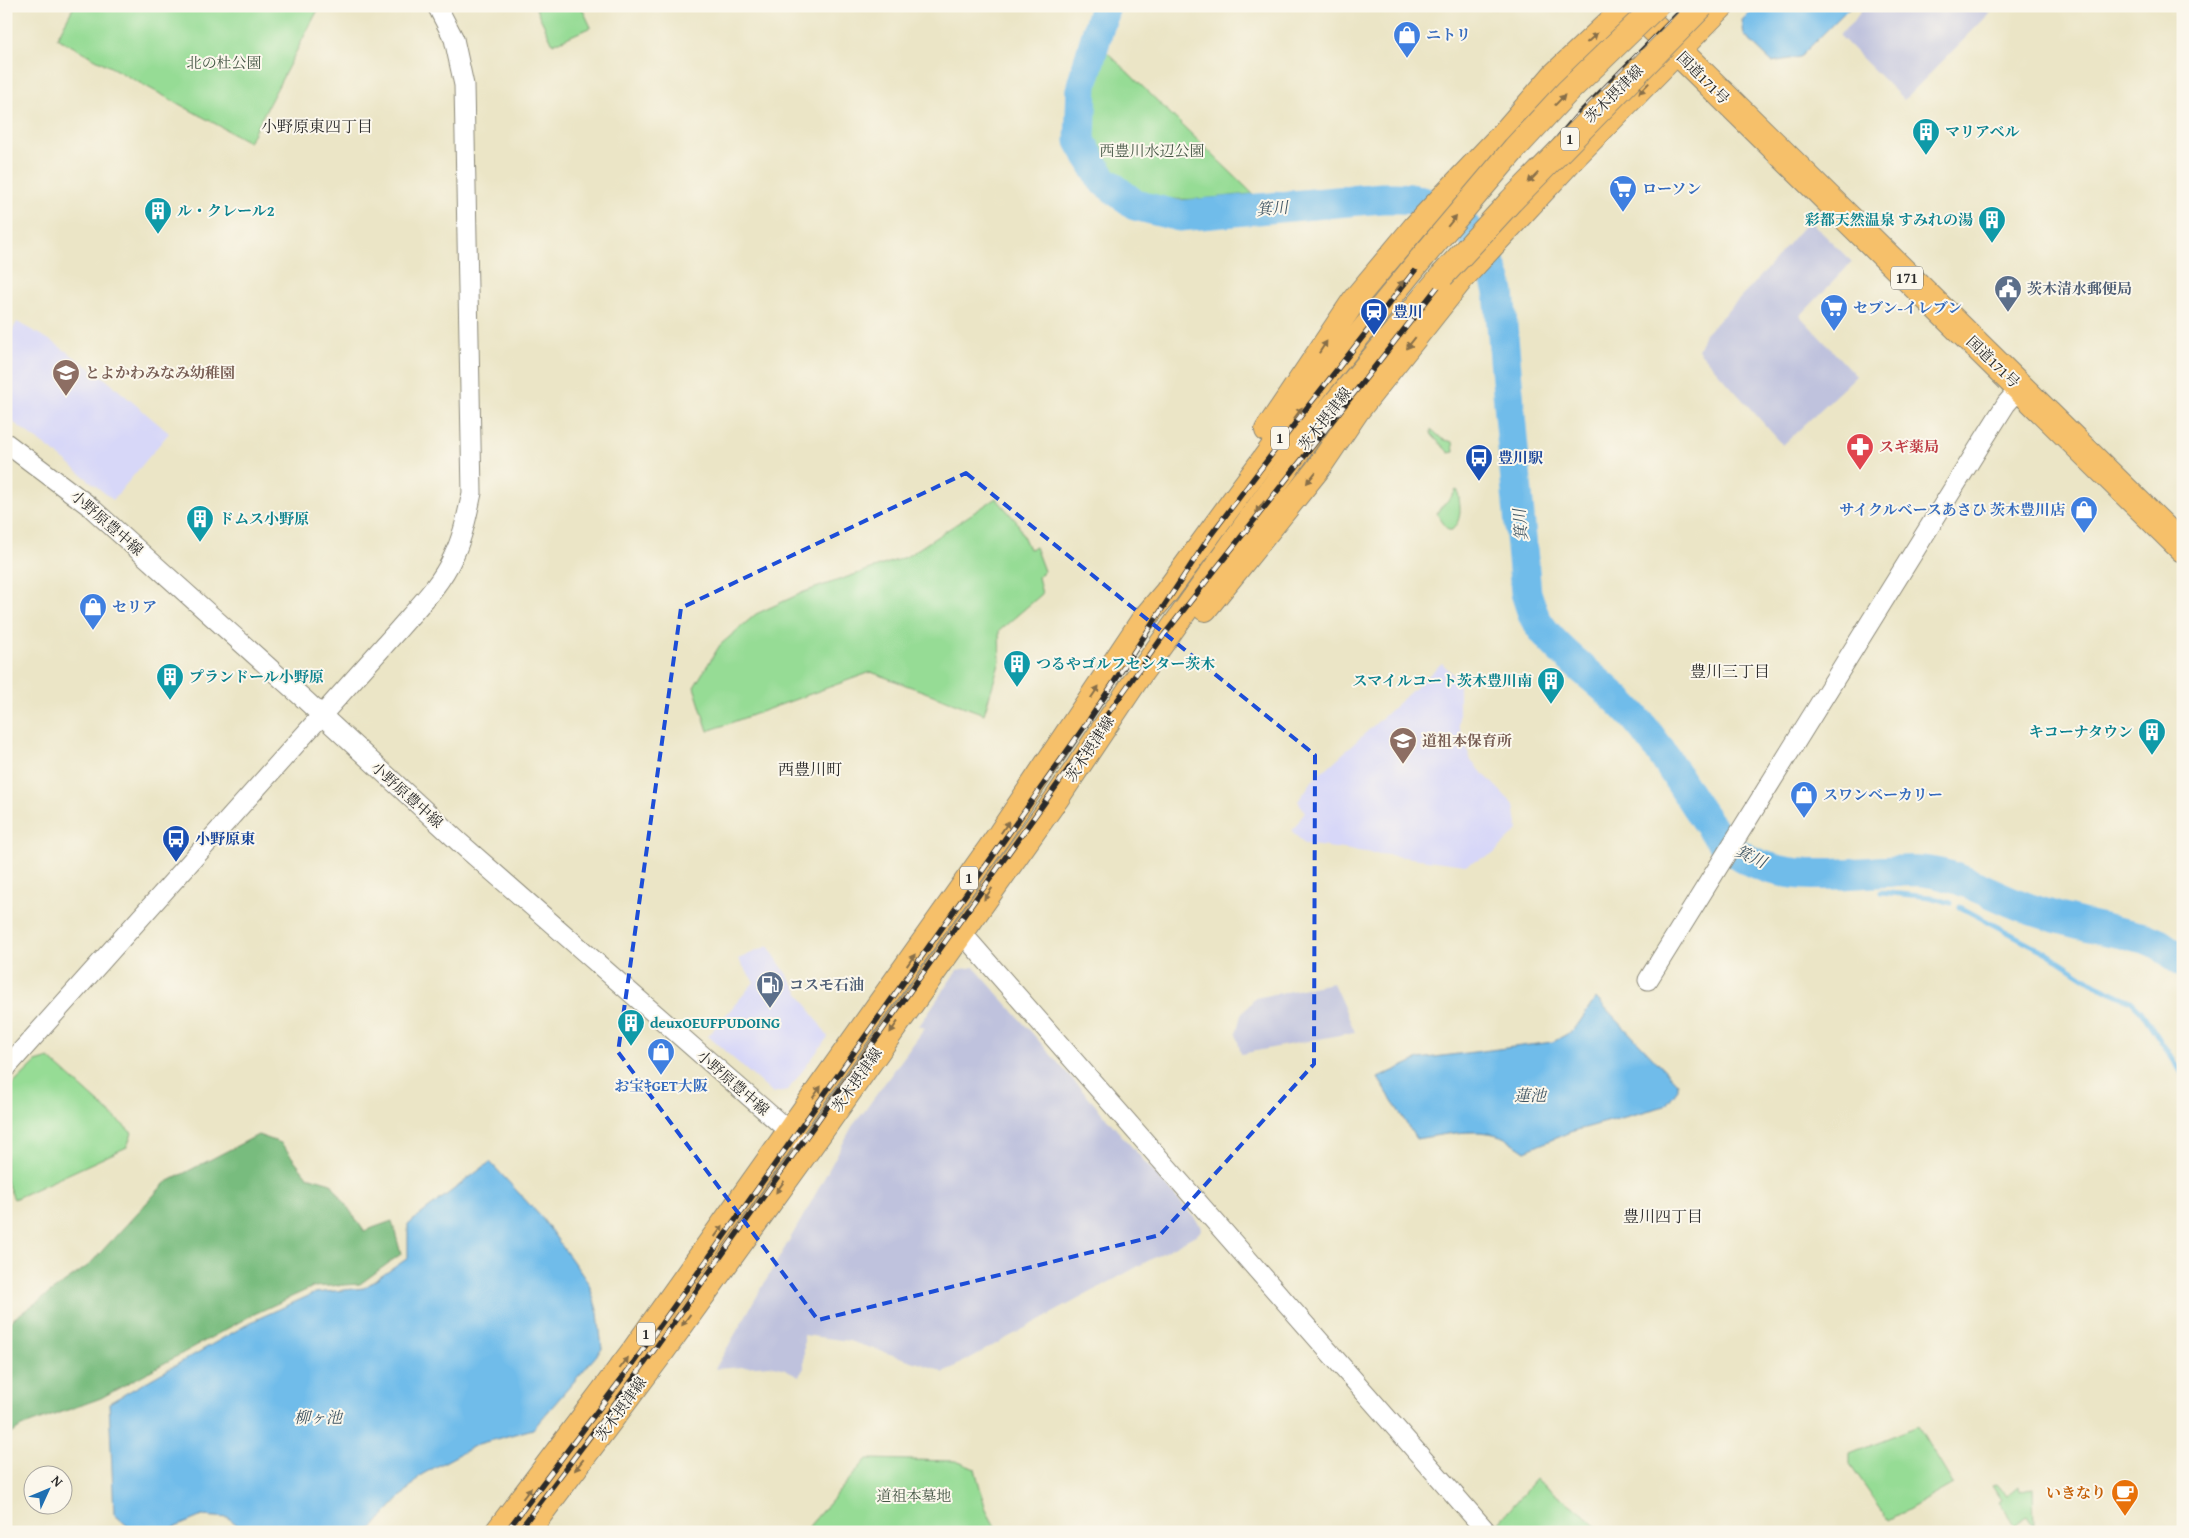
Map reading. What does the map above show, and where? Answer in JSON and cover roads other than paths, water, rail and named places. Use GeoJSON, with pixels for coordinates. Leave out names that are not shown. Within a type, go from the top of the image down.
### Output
{"type":"FeatureCollection","features":[{"type":"Feature","properties":{"kind":"highway","name":"国道171号"},"geometry":{"type":"LineString","coordinates":[[1632,6],[1676,52],[2183,548]]}},
{"type":"Feature","properties":{"kind":"main road","name":"1"},"geometry":{"type":"LineString","coordinates":[[1143,620],[1355,299],[1415,227],[1452,189],[1554,75],[1627,6]]}},
{"type":"Feature","properties":{"kind":"main road","name":"茨木摂津線"},"geometry":{"type":"LineString","coordinates":[[497,1532],[634,1350],[1000,834],[1143,620],[1181,574],[1319,384],[1514,148],[1567,92],[1656,6]]}},
{"type":"Feature","properties":{"kind":"main road","name":"茨木摂津線"},"geometry":{"type":"LineString","coordinates":[[527,1532],[657,1360],[1057,798],[1138,677],[1318,424],[1453,277],[1517,194],[1702,6]]}},
{"type":"Feature","properties":{"kind":"main road","name":"1"},"geometry":{"type":"LineString","coordinates":[[1453,277],[1500,236],[1722,6]]}},
{"type":"Feature","properties":{"kind":"street"},"geometry":{"type":"LineString","coordinates":[[6,1068],[430,593],[453,559],[465,526],[472,493],[464,85],[454,39],[437,6]]}},
{"type":"Feature","properties":{"kind":"street"},"geometry":{"type":"LineString","coordinates":[[1648,980],[2006,404],[2020,388]]}},
{"type":"Feature","properties":{"kind":"street","name":"小野原豊中線"},"geometry":{"type":"LineString","coordinates":[[6,443],[88,505],[460,844],[808,1148]]}},
{"type":"Feature","properties":{"kind":"street"},"geometry":{"type":"LineString","coordinates":[[961,932],[1487,1532]]}},
{"type":"Feature","properties":{"kind":"water"},"geometry":{"type":"Polygon","coordinates":[[[1756,6],[1851,6],[1800,57],[1772,62],[1744,35],[1742,20],[1756,6]]]}},
{"type":"Feature","properties":{"kind":"water","name":"蓮池"},"geometry":{"type":"Polygon","coordinates":[[[1596,998],[1678,1084],[1678,1089],[1665,1106],[1570,1132],[1525,1151],[1496,1134],[1461,1132],[1416,1139],[1378,1078],[1419,1059],[1553,1042],[1574,1030],[1596,998]]]}},
{"type":"Feature","properties":{"kind":"water","name":"柳ヶ池"},"geometry":{"type":"Polygon","coordinates":[[[490,1162],[542,1218],[589,1284],[598,1313],[602,1349],[533,1429],[478,1444],[421,1475],[369,1532],[245,1532],[229,1518],[202,1516],[164,1532],[134,1532],[114,1514],[109,1403],[255,1320],[315,1293],[364,1288],[408,1258],[408,1224],[490,1162]]]}},
{"type":"Feature","properties":{"kind":"waterway","name":"箕川"},"geometry":{"type":"LineString","coordinates":[[1105,6],[1082,85],[1080,141],[1102,179],[1135,205],[1179,216],[1382,198],[1404,198],[1416,200],[1448,213],[1481,246],[1494,275],[1499,292],[1526,593],[1535,618],[1553,642],[1617,699],[1638,721],[1657,746],[1708,823],[1720,839],[1730,848],[1756,864],[1779,871],[1802,874],[1826,875],[1899,871],[1936,873],[1964,881],[2044,914],[2145,938],[2159,944],[2183,961]]}},
{"type":"Feature","properties":{"kind":"waterway"},"geometry":{"type":"LineString","coordinates":[[1868,874],[1869,883]]}},
{"type":"Feature","properties":{"kind":"waterway"},"geometry":{"type":"LineString","coordinates":[[1881,892],[1930,897],[1951,903]]}},
{"type":"Feature","properties":{"kind":"waterway"},"geometry":{"type":"LineString","coordinates":[[1960,907],[2047,953],[2096,985],[2131,1001],[2141,1011],[2183,1075]]}},
{"type":"Feature","properties":{"kind":"railway"},"geometry":{"type":"LineString","coordinates":[[506,1532],[629,1369],[707,1260],[1089,720],[1210,536],[1306,409],[1449,227],[1563,105],[1669,6]]}},
{"type":"Feature","properties":{"kind":"railway"},"geometry":{"type":"LineString","coordinates":[[518,1532],[637,1374],[1164,635],[1509,196],[1575,118],[1686,6]]}},
{"type":"Feature","properties":{"kind":"place","name":"ニトリ"},"geometry":{"type":"Point","coordinates":[1407,59]}},
{"type":"Feature","properties":{"kind":"place","name":"マリアベル"},"geometry":{"type":"Point","coordinates":[1926,156]}},
{"type":"Feature","properties":{"kind":"place","name":"ローソン"},"geometry":{"type":"Point","coordinates":[1623,213]}},
{"type":"Feature","properties":{"kind":"place","name":"ル・クレール2"},"geometry":{"type":"Point","coordinates":[158,235]}},
{"type":"Feature","properties":{"kind":"place","name":"彩都天然温泉 すみれの湯"},"geometry":{"type":"Point","coordinates":[1992,244]}},
{"type":"Feature","properties":{"kind":"place","name":"茨木清水郵便局"},"geometry":{"type":"Point","coordinates":[2008,313]}},
{"type":"Feature","properties":{"kind":"place","name":"セブン-イレブン"},"geometry":{"type":"Point","coordinates":[1834,332]}},
{"type":"Feature","properties":{"kind":"place","name":"豊川"},"geometry":{"type":"Point","coordinates":[1374,336]}},
{"type":"Feature","properties":{"kind":"place","name":"とよかわみなみ幼稚園"},"geometry":{"type":"Point","coordinates":[66,397]}},
{"type":"Feature","properties":{"kind":"place","name":"スギ薬局"},"geometry":{"type":"Point","coordinates":[1860,471]}},
{"type":"Feature","properties":{"kind":"place","name":"豊川駅"},"geometry":{"type":"Point","coordinates":[1479,482]}},
{"type":"Feature","properties":{"kind":"place","name":"サイクルベースあさひ 茨木豊川店"},"geometry":{"type":"Point","coordinates":[2084,534]}},
{"type":"Feature","properties":{"kind":"place","name":"ドムス小野原"},"geometry":{"type":"Point","coordinates":[200,543]}},
{"type":"Feature","properties":{"kind":"place","name":"セリア"},"geometry":{"type":"Point","coordinates":[93,631]}},
{"type":"Feature","properties":{"kind":"place","name":"つるやゴルフセンター茨木"},"geometry":{"type":"Point","coordinates":[1017,688]}},
{"type":"Feature","properties":{"kind":"place","name":"プランドール小野原"},"geometry":{"type":"Point","coordinates":[170,701]}},
{"type":"Feature","properties":{"kind":"place","name":"スマイルコート茨木豊川南"},"geometry":{"type":"Point","coordinates":[1551,705]}},
{"type":"Feature","properties":{"kind":"place","name":"キコーナタウン"},"geometry":{"type":"Point","coordinates":[2152,756]}},
{"type":"Feature","properties":{"kind":"place","name":"道祖本保育所"},"geometry":{"type":"Point","coordinates":[1403,765]}},
{"type":"Feature","properties":{"kind":"place","name":"スワンベーカリー"},"geometry":{"type":"Point","coordinates":[1804,819]}},
{"type":"Feature","properties":{"kind":"place","name":"小野原東"},"geometry":{"type":"Point","coordinates":[176,863]}},
{"type":"Feature","properties":{"kind":"place","name":"コスモ石油"},"geometry":{"type":"Point","coordinates":[770,1009]}},
{"type":"Feature","properties":{"kind":"place","name":"deuxOEUFPUDOING"},"geometry":{"type":"Point","coordinates":[631,1047]}},
{"type":"Feature","properties":{"kind":"place","name":"お宝ｷGET大阪"},"geometry":{"type":"Point","coordinates":[661,1076]}},
{"type":"Feature","properties":{"kind":"place","name":"いきなり"},"geometry":{"type":"Point","coordinates":[2125,1517]}},
{"type":"Feature","properties":{"kind":"district","name":"小野原東四丁目"},"geometry":{"type":"Point","coordinates":[317,126]}},
{"type":"Feature","properties":{"kind":"district","name":"豊川三丁目"},"geometry":{"type":"Point","coordinates":[1730,671]}},
{"type":"Feature","properties":{"kind":"district","name":"西豊川町"},"geometry":{"type":"Point","coordinates":[810,769]}},
{"type":"Feature","properties":{"kind":"district","name":"豊川四丁目"},"geometry":{"type":"Point","coordinates":[1663,1216]}},
{"type":"Feature","properties":{"kind":"park label","name":"北の杜公園"},"geometry":{"type":"Point","coordinates":[224,63]}},
{"type":"Feature","properties":{"kind":"park label","name":"西豊川水辺公園"},"geometry":{"type":"Point","coordinates":[1152,151]}},
{"type":"Feature","properties":{"kind":"park label","name":"道祖本墓地"},"geometry":{"type":"Point","coordinates":[914,1496]}}]}
